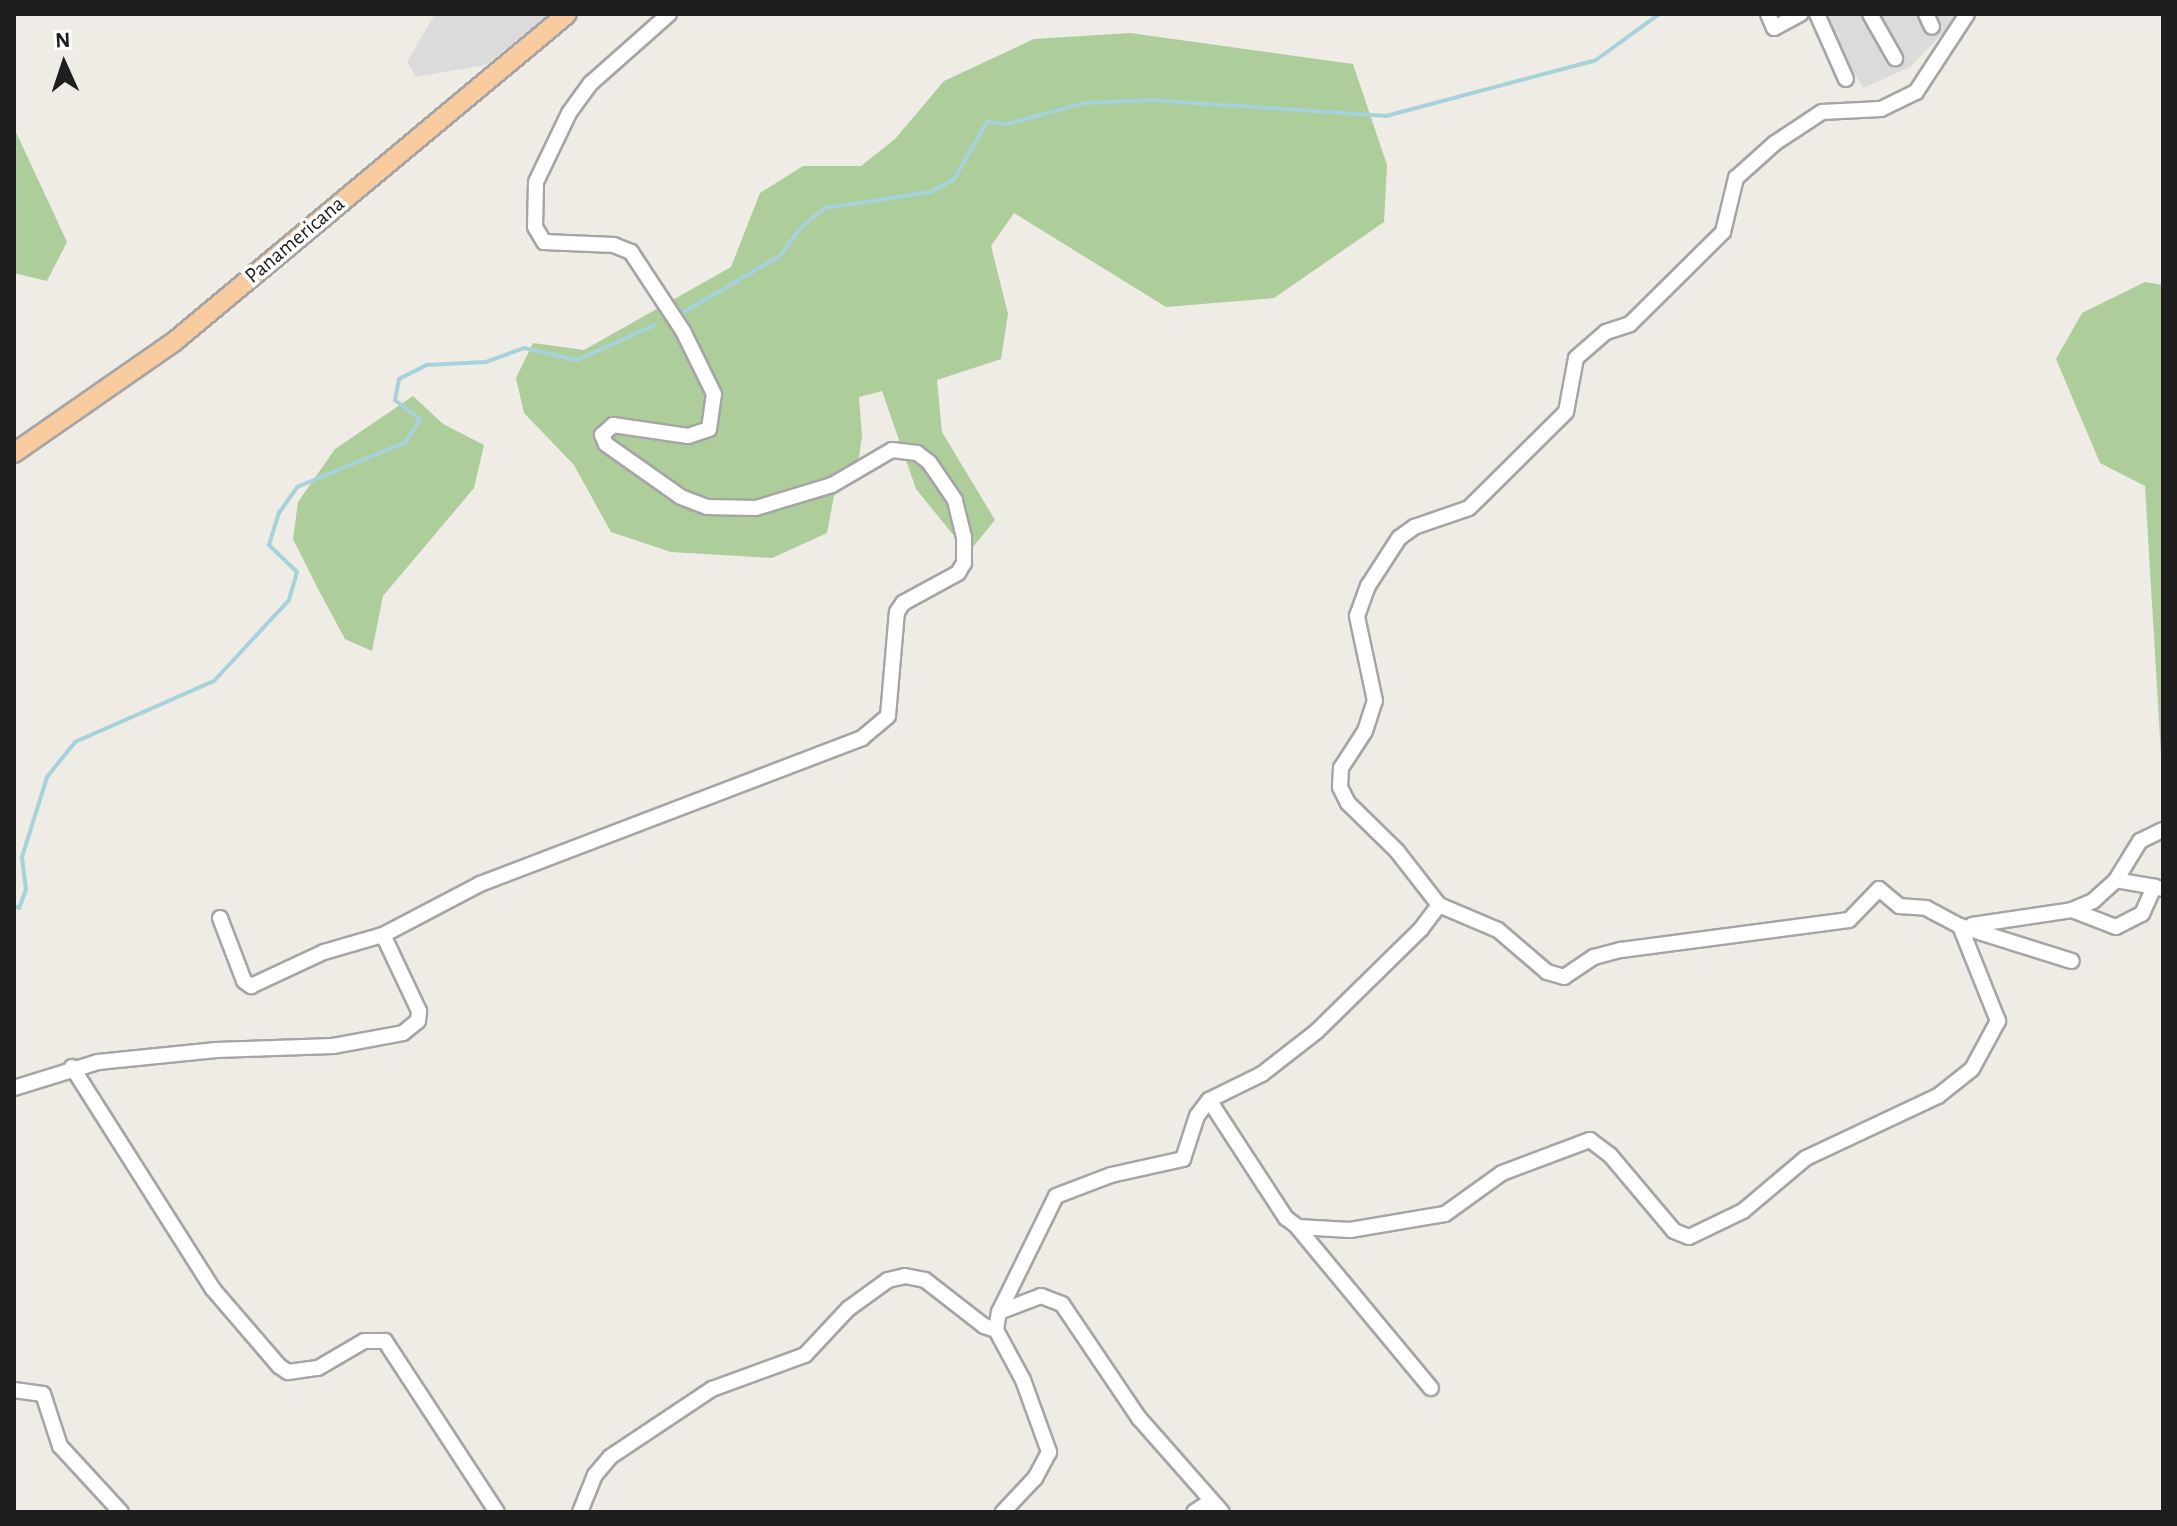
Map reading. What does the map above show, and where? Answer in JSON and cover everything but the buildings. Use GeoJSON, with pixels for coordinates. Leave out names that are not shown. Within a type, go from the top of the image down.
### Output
{"type":"FeatureCollection","features":[{"type":"Feature","properties":{"kind":"main road","name":"Panamericana"},"geometry":{"type":"LineString","coordinates":[[14,453],[175,341],[567,14]]}},
{"type":"Feature","properties":{"kind":"street"},"geometry":{"type":"LineString","coordinates":[[220,918],[247,986],[324,952],[383,935],[480,884],[862,738],[879,727],[892,708],[897,612],[903,603],[958,573],[964,563],[964,537],[955,500],[929,462],[917,453],[892,450],[832,485],[781,503],[729,510],[681,497],[603,440],[603,431],[613,425],[701,434],[713,422],[714,394],[683,331],[631,252],[604,244],[544,242],[535,227],[532,201],[569,113],[591,83],[669,14]]}},
{"type":"Feature","properties":{"kind":"street"},"geometry":{"type":"LineString","coordinates":[[1768,14],[1774,28],[1800,14]]}},
{"type":"Feature","properties":{"kind":"street"},"geometry":{"type":"LineString","coordinates":[[1817,14],[1846,79]]}},
{"type":"Feature","properties":{"kind":"street"},"geometry":{"type":"LineString","coordinates":[[1870,14],[1895,58]]}},
{"type":"Feature","properties":{"kind":"street"},"geometry":{"type":"LineString","coordinates":[[1967,14],[1916,92],[1881,109],[1822,112],[1775,143],[1736,178],[1723,232],[1630,324],[1606,332],[1576,358],[1566,412],[1469,508],[1414,527],[1399,538],[1368,586],[1357,616],[1375,701],[1365,731],[1341,768],[1340,787],[1348,803],[1397,851],[1439,905],[1498,930],[1547,972],[1564,977],[1594,957],[1621,950],[1849,920],[1879,889],[1899,906],[1926,908],[1960,926],[2072,961]]}},
{"type":"Feature","properties":{"kind":"street"},"geometry":{"type":"LineString","coordinates":[[1960,926],[2072,910],[2104,894],[2116,880],[2130,852],[2149,834],[2163,830]]}},
{"type":"Feature","properties":{"kind":"street"},"geometry":{"type":"LineString","coordinates":[[2072,910],[2116,927],[2142,914],[2158,888],[2116,880]]}},
{"type":"Feature","properties":{"kind":"street"},"geometry":{"type":"LineString","coordinates":[[1003,1512],[1035,1478],[1049,1452],[1023,1380],[996,1330],[999,1312],[1049,1203],[1065,1191],[1111,1175],[1183,1159],[1197,1116],[1209,1100],[1262,1074],[1351,1003],[1439,905]]}},
{"type":"Feature","properties":{"kind":"street"},"geometry":{"type":"LineString","coordinates":[[1298,1227],[1332,1231],[1391,1226],[1445,1214],[1502,1173],[1557,1148],[1590,1140],[1610,1155],[1674,1231],[1689,1237],[1705,1231],[1756,1203],[1806,1158],[1938,1096],[1972,1069],[1998,1021],[1960,926]]}},
{"type":"Feature","properties":{"kind":"street"},"geometry":{"type":"LineString","coordinates":[[14,1088],[72,1067],[176,1053],[333,1046],[403,1033],[418,1021],[419,1011],[383,935]]}},
{"type":"Feature","properties":{"kind":"street"},"geometry":{"type":"LineString","coordinates":[[72,1067],[212,1288],[279,1366],[288,1372],[318,1368],[364,1341],[385,1341],[497,1512]]}},
{"type":"Feature","properties":{"kind":"street"},"geometry":{"type":"LineString","coordinates":[[1209,1100],[1286,1218],[1298,1227],[1431,1388]]}},
{"type":"Feature","properties":{"kind":"street"},"geometry":{"type":"LineString","coordinates":[[580,1512],[595,1475],[610,1457],[712,1389],[805,1355],[848,1309],[888,1280],[905,1276],[925,1280],[984,1326],[996,1330]]}},
{"type":"Feature","properties":{"kind":"street"},"geometry":{"type":"LineString","coordinates":[[999,1312],[1041,1296],[1062,1304],[1139,1418],[1217,1506],[1194,1512]]}},
{"type":"Feature","properties":{"kind":"street"},"geometry":{"type":"LineString","coordinates":[[14,1390],[43,1394],[60,1446],[121,1512]]}},
{"type":"Feature","properties":{"kind":"shaded area"},"geometry":{"type":"Polygon","coordinates":[[[435,14],[549,14],[486,65],[416,77],[407,62],[435,14]]]}},
{"type":"Feature","properties":{"kind":"shaded area"},"geometry":{"type":"Polygon","coordinates":[[[1820,14],[1953,14],[1952,24],[1910,67],[1863,88],[1820,14]]]}},
{"type":"Feature","properties":{"kind":"green space"},"geometry":{"type":"Polygon","coordinates":[[[1130,33],[1353,64],[1387,165],[1384,222],[1274,298],[1166,307],[1014,213],[991,246],[1008,314],[1001,359],[937,380],[942,432],[995,520],[968,553],[916,489],[882,391],[859,397],[862,436],[857,471],[834,496],[827,533],[772,558],[671,552],[611,532],[574,465],[524,413],[516,378],[533,343],[584,350],[731,267],[760,193],[803,166],[861,166],[895,139],[944,81],[1034,39],[1130,33]]]}},
{"type":"Feature","properties":{"kind":"green space"},"geometry":{"type":"Polygon","coordinates":[[[14,128],[67,242],[47,281],[14,273],[14,128]]]}},
{"type":"Feature","properties":{"kind":"green space"},"geometry":{"type":"Polygon","coordinates":[[[2145,282],[2163,285],[2163,788],[2145,486],[2100,463],[2056,359],[2082,313],[2145,282]]]}},
{"type":"Feature","properties":{"kind":"green space"},"geometry":{"type":"Polygon","coordinates":[[[413,396],[443,424],[484,445],[474,488],[383,596],[372,651],[345,639],[293,539],[298,502],[335,449],[413,396]]]}},
{"type":"Feature","properties":{"kind":"waterway"},"geometry":{"type":"LineString","coordinates":[[684,312],[780,256],[801,227],[825,208],[931,192],[954,179],[987,122],[1006,124],[1085,103],[1152,100],[1386,116],[1596,60],[1659,14]]}},
{"type":"Feature","properties":{"kind":"waterway"},"geometry":{"type":"LineString","coordinates":[[14,906],[19,908],[26,890],[22,857],[47,777],[75,742],[214,681],[289,600],[297,572],[269,545],[279,513],[297,487],[406,442],[420,419],[395,400],[399,379],[426,365],[486,362],[524,348],[577,360],[655,325]]}}]}
